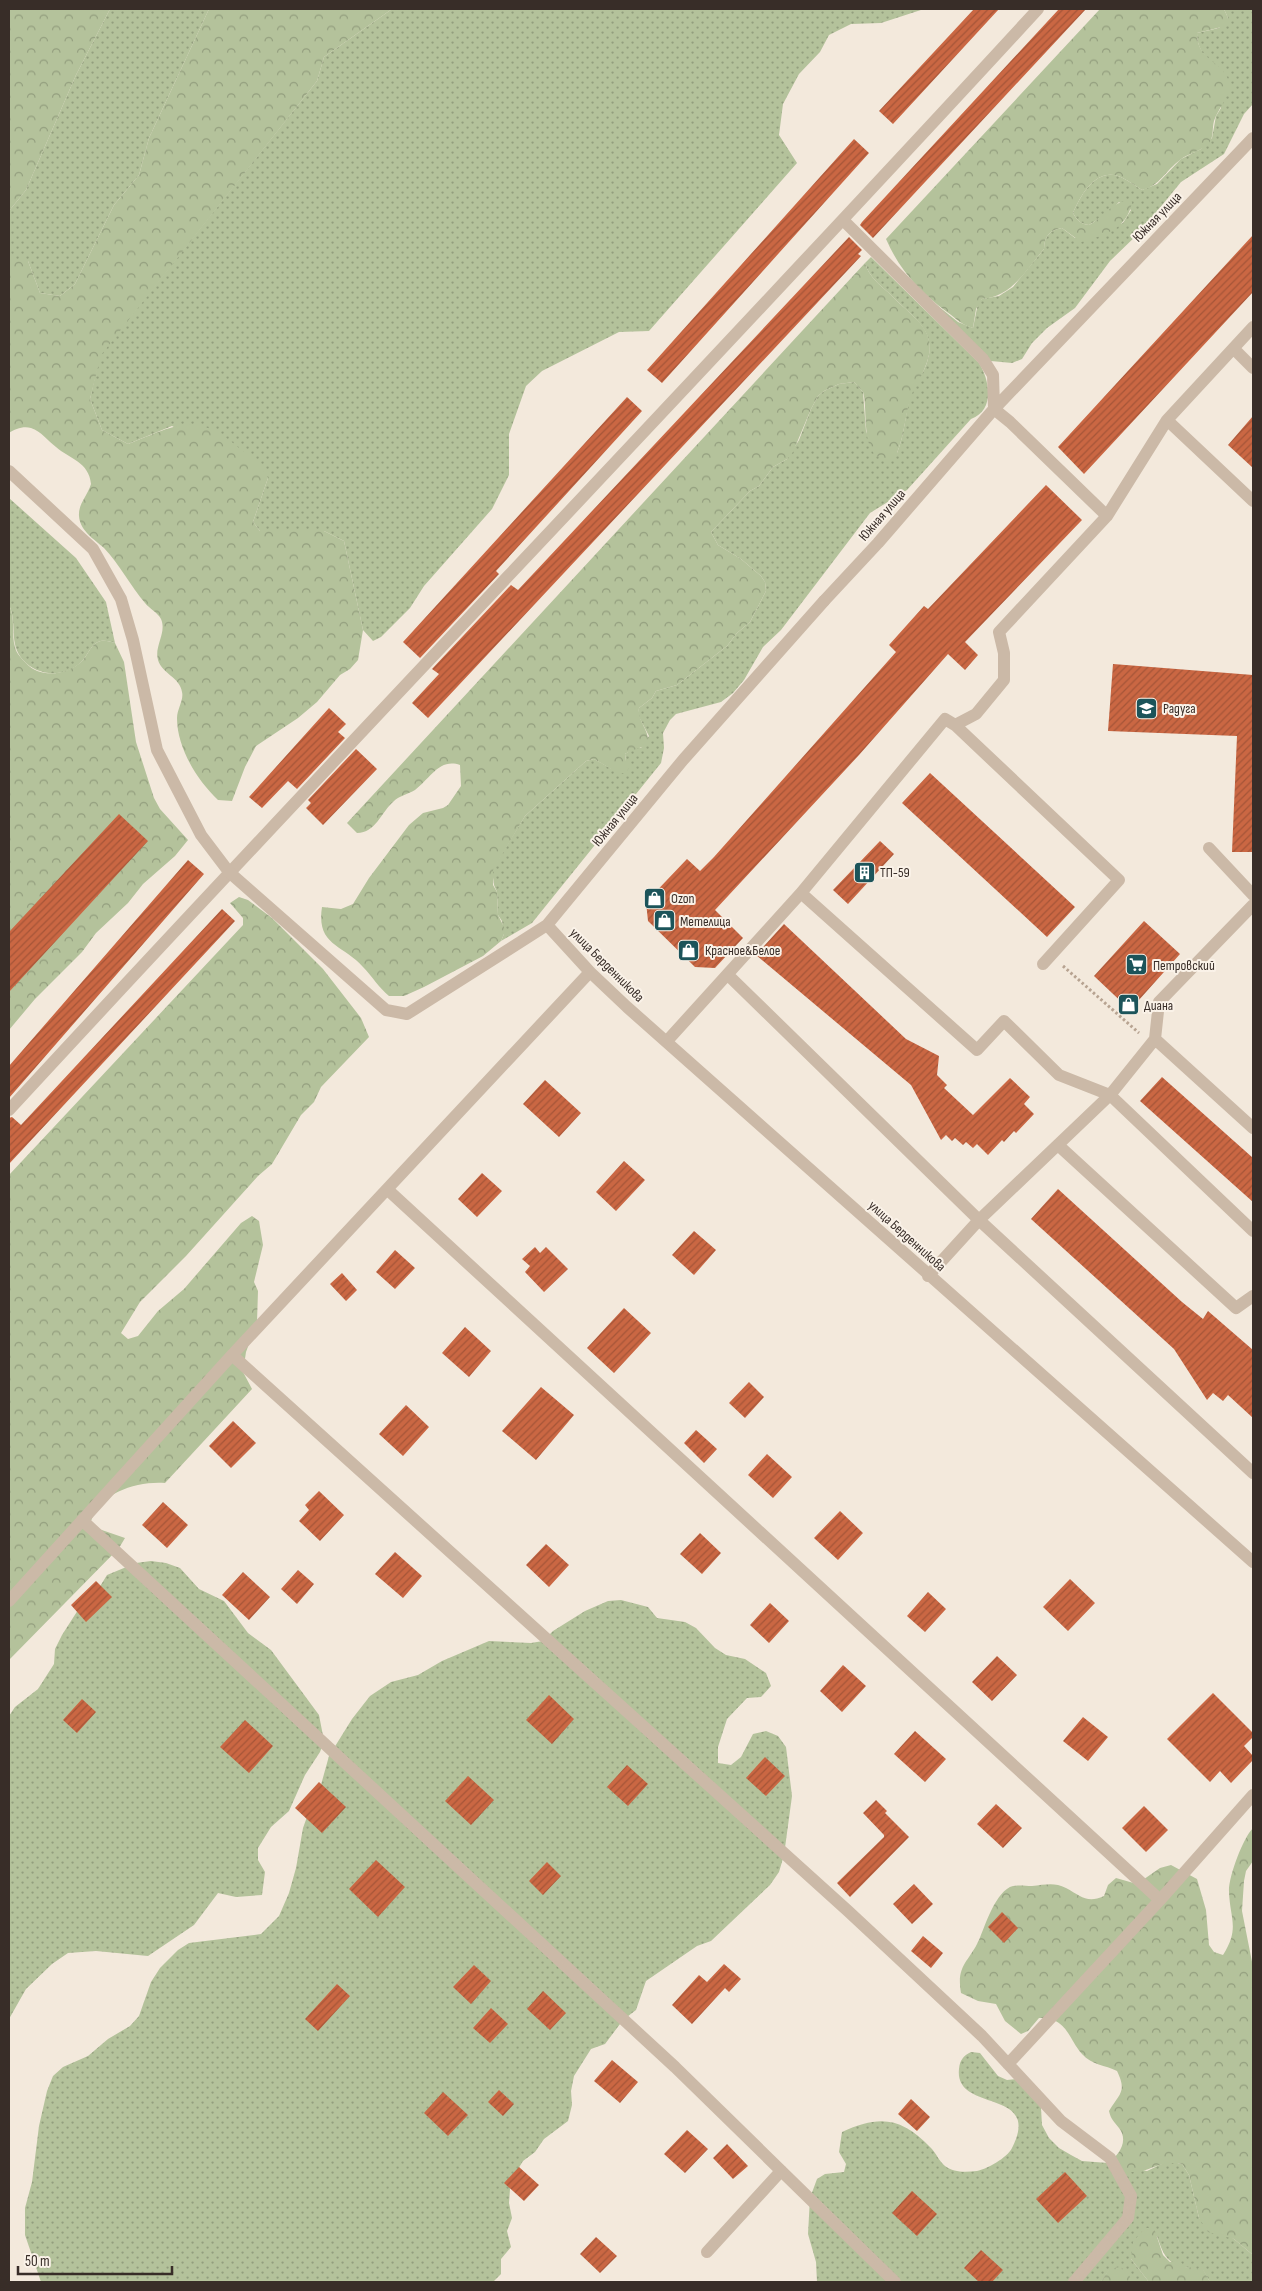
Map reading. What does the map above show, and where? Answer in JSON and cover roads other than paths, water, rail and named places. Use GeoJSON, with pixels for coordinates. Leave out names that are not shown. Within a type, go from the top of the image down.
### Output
{"type":"FeatureCollection","features":[{"type":"Feature","properties":{"kind":"street"},"geometry":{"type":"LineString","coordinates":[[9,1110],[229,872],[844,221],[1038,9]]}},
{"type":"Feature","properties":{"kind":"street","name":"Южная улица"},"geometry":{"type":"LineString","coordinates":[[9,471],[93,549],[121,600],[133,640],[157,750],[201,835],[229,872],[386,1010],[407,1014],[547,925],[683,760],[878,543],[994,409],[1253,138]]}},
{"type":"Feature","properties":{"kind":"street"},"geometry":{"type":"LineString","coordinates":[[844,221],[982,359],[994,375],[994,409],[1010,422],[1107,516]]}},
{"type":"Feature","properties":{"kind":"street"},"geometry":{"type":"LineString","coordinates":[[954,724],[976,714],[1004,680],[1004,654],[999,632],[1107,516],[1167,420],[1253,327]]}},
{"type":"Feature","properties":{"kind":"street"},"geometry":{"type":"LineString","coordinates":[[1234,349],[1253,368]]}},
{"type":"Feature","properties":{"kind":"street"},"geometry":{"type":"LineString","coordinates":[[1167,420],[1253,502]]}},
{"type":"Feature","properties":{"kind":"street"},"geometry":{"type":"LineString","coordinates":[[667,1042],[801,893],[945,719],[954,724],[1118,880],[1048,960]]}},
{"type":"Feature","properties":{"kind":"street"},"geometry":{"type":"LineString","coordinates":[[1210,848],[1253,895]]}},
{"type":"Feature","properties":{"kind":"street"},"geometry":{"type":"LineString","coordinates":[[801,893],[977,1050],[1004,1021],[1059,1075],[1110,1095],[1253,1231]]}},
{"type":"Feature","properties":{"kind":"street"},"geometry":{"type":"LineString","coordinates":[[928,1276],[980,1220],[1110,1095],[1153,1041],[1158,1002],[1253,905]]}},
{"type":"Feature","properties":{"kind":"street","name":"улица Берденникова"},"geometry":{"type":"LineString","coordinates":[[547,925],[590,972],[667,1042],[928,1276],[1253,1562]]}},
{"type":"Feature","properties":{"kind":"street"},"geometry":{"type":"LineString","coordinates":[[9,1600],[232,1355],[590,972]]}},
{"type":"Feature","properties":{"kind":"street"},"geometry":{"type":"LineString","coordinates":[[728,975],[980,1220],[1253,1473]]}},
{"type":"Feature","properties":{"kind":"street"},"geometry":{"type":"LineString","coordinates":[[1153,1041],[1253,1128]]}},
{"type":"Feature","properties":{"kind":"street"},"geometry":{"type":"LineString","coordinates":[[1058,1145],[1236,1308],[1253,1296]]}},
{"type":"Feature","properties":{"kind":"street"},"geometry":{"type":"LineString","coordinates":[[388,1190],[1160,1900]]}},
{"type":"Feature","properties":{"kind":"street"},"geometry":{"type":"LineString","coordinates":[[232,1355],[848,1911],[982,2036],[1062,2121],[1110,2158],[1131,2196],[1128,2218],[1074,2282]]}},
{"type":"Feature","properties":{"kind":"street"},"geometry":{"type":"LineString","coordinates":[[82,1520],[675,2067],[895,2282]]}},
{"type":"Feature","properties":{"kind":"street"},"geometry":{"type":"LineString","coordinates":[[1008,2064],[1160,1900],[1253,1795]]}},
{"type":"Feature","properties":{"kind":"street"},"geometry":{"type":"LineString","coordinates":[[707,2252],[781,2171]]}},
{"type":"Feature","properties":{"kind":"place","name":"Радуга"},"geometry":{"type":"Point","coordinates":[1147,708]}},
{"type":"Feature","properties":{"kind":"place","name":"ТП-59"},"geometry":{"type":"Point","coordinates":[864,872]}},
{"type":"Feature","properties":{"kind":"place","name":"Ozon"},"geometry":{"type":"Point","coordinates":[655,898]}},
{"type":"Feature","properties":{"kind":"place","name":"Метелица"},"geometry":{"type":"Point","coordinates":[664,921]}},
{"type":"Feature","properties":{"kind":"place","name":"Красное&Белое"},"geometry":{"type":"Point","coordinates":[689,950]}},
{"type":"Feature","properties":{"kind":"place","name":"Петровский"},"geometry":{"type":"Point","coordinates":[1137,965]}},
{"type":"Feature","properties":{"kind":"place","name":"Диана"},"geometry":{"type":"Point","coordinates":[1128,1005]}}]}
